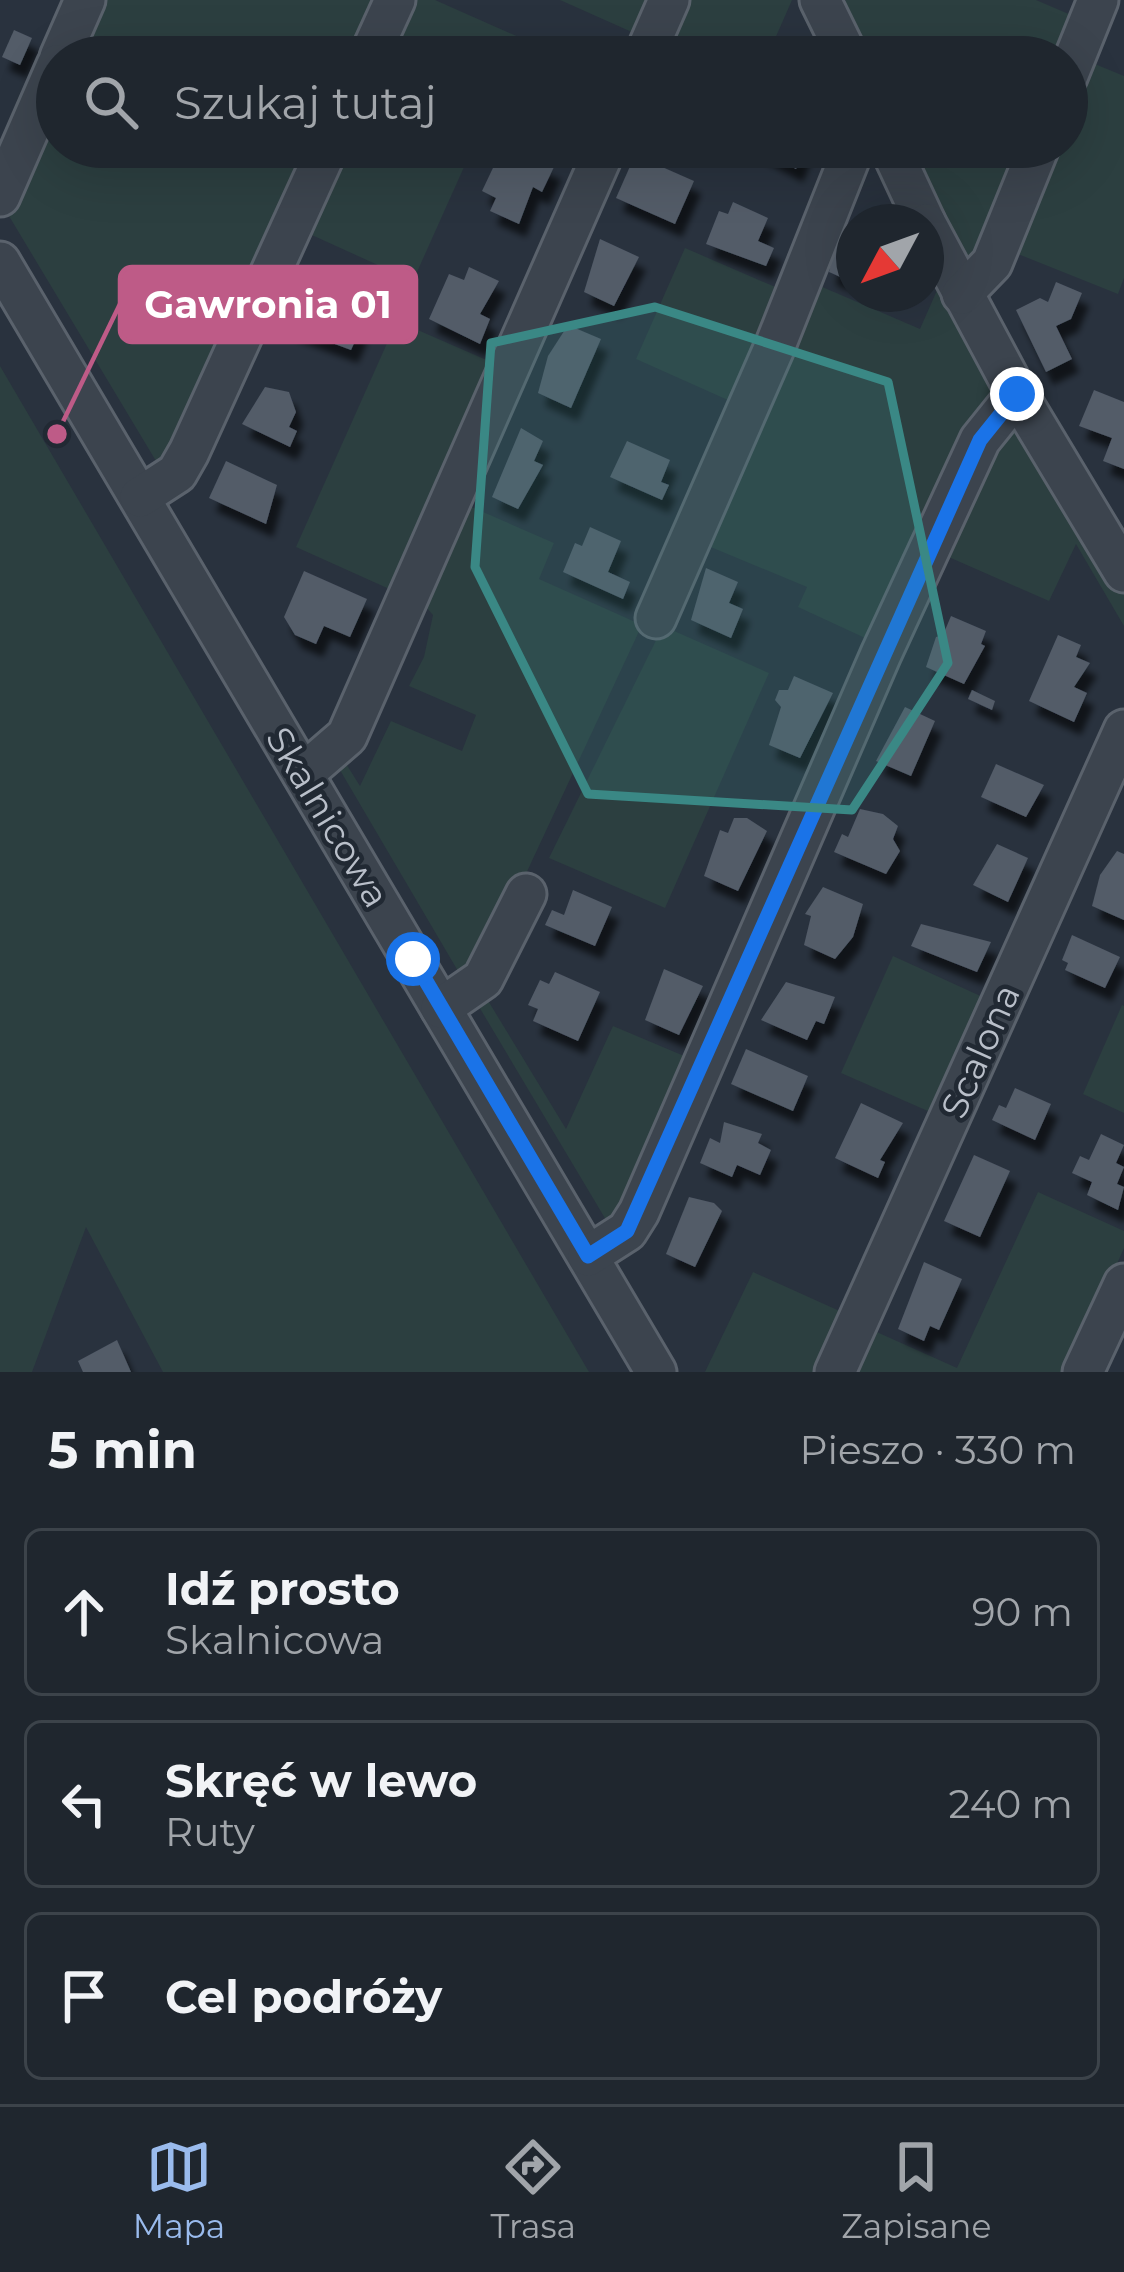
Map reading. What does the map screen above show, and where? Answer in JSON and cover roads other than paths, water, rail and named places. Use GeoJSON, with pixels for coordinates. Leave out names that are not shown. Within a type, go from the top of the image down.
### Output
{"type":"FeatureCollection","features":[{"type":"Feature","properties":{"kind":"street"},"geometry":{"type":"LineString","coordinates":[[70,36],[85,0]]}},
{"type":"Feature","properties":{"kind":"street"},"geometry":{"type":"LineString","coordinates":[[379,36],[395,0]]}},
{"type":"Feature","properties":{"kind":"street"},"geometry":{"type":"LineString","coordinates":[[653,36],[669,0]]}},
{"type":"Feature","properties":{"kind":"street"},"geometry":{"type":"LineString","coordinates":[[1083,36],[1098,0]]}},
{"type":"Feature","properties":{"kind":"street"},"geometry":{"type":"LineString","coordinates":[[828,5],[840,36]]}},
{"type":"Feature","properties":{"kind":"street"},"geometry":{"type":"LineString","coordinates":[[0,196],[36,114]]}},
{"type":"Feature","properties":{"kind":"street"},"geometry":{"type":"LineString","coordinates":[[140,497],[178,473],[318,168]]}},
{"type":"Feature","properties":{"kind":"street"},"geometry":{"type":"LineString","coordinates":[[304,774],[347,736],[597,168]]}},
{"type":"Feature","properties":{"kind":"street"},"geometry":{"type":"LineString","coordinates":[[656,618],[775,346],[846,168]]}},
{"type":"Feature","properties":{"kind":"street"},"geometry":{"type":"LineString","coordinates":[[900,168],[917,204]]}},
{"type":"Feature","properties":{"kind":"street"},"geometry":{"type":"LineString","coordinates":[[962,294],[992,263],[1030,168]]}},
{"type":"Feature","properties":{"kind":"street"},"geometry":{"type":"LineString","coordinates":[[944,258],[1017,394],[1124,572]]}},
{"type":"Feature","properties":{"kind":"street","name":"Skalnicowa"},"geometry":{"type":"LineString","coordinates":[[0,262],[656,1372]]}},
{"type":"Feature","properties":{"kind":"street"},"geometry":{"type":"LineString","coordinates":[[588,1256],[627,1231],[639,1212],[980,440],[1017,394]]}},
{"type":"Feature","properties":{"kind":"street","name":"Scalona"},"geometry":{"type":"LineString","coordinates":[[835,1372],[1124,730]]}},
{"type":"Feature","properties":{"kind":"street"},"geometry":{"type":"LineString","coordinates":[[442,1008],[483,979],[526,894]]}},
{"type":"Feature","properties":{"kind":"street"},"geometry":{"type":"LineString","coordinates":[[1084,1372],[1124,1285]]}},
{"type":"Feature","properties":{"kind":"place","name":"Gawronia 01"},"geometry":{"type":"Point","coordinates":[57,434]}}]}
